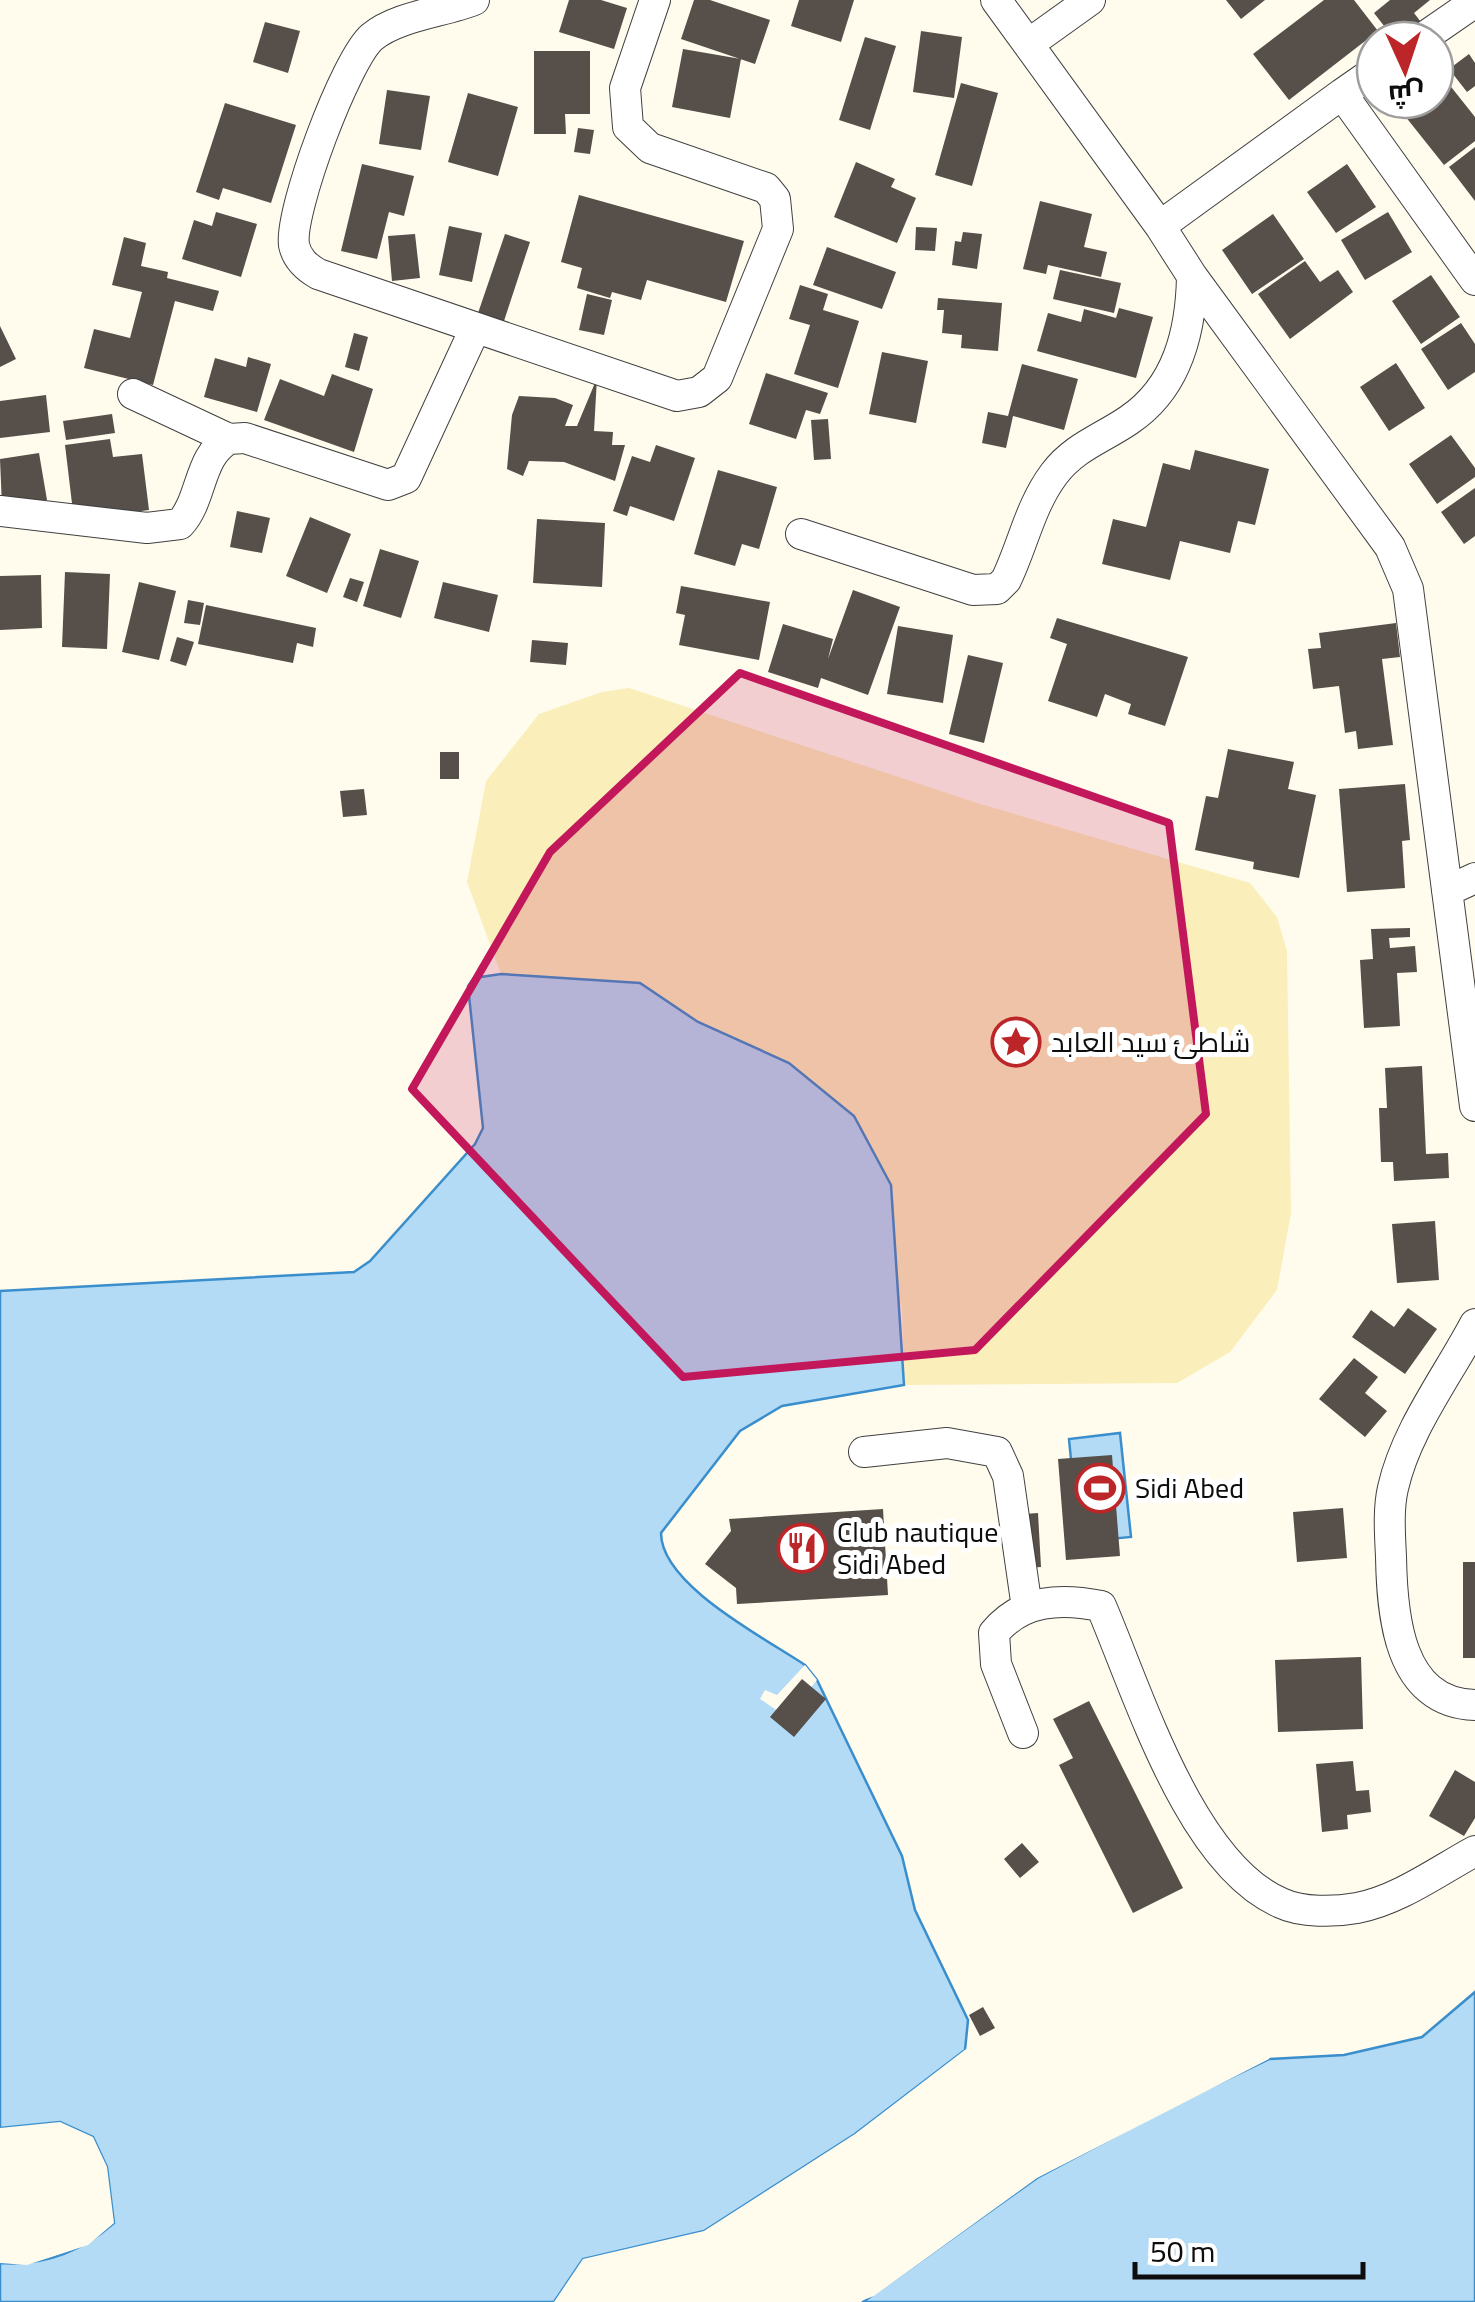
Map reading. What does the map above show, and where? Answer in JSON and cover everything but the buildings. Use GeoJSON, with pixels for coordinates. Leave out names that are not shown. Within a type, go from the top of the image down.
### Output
{"type":"FeatureCollection","features":[{"type":"Feature","properties":{"kind":"street"},"geometry":{"type":"LineString","coordinates":[[474,0],[382,30],[360,50],[347,70],[304,190],[294,241],[301,260],[318,274],[474,331],[676,396],[699,392],[717,378],[778,229],[778,212],[766,188],[650,148],[628,127],[625,88],[654,0]]}},
{"type":"Feature","properties":{"kind":"street"},"geometry":{"type":"LineString","coordinates":[[996,0],[1390,547],[1408,589],[1475,1106]]}},
{"type":"Feature","properties":{"kind":"street"},"geometry":{"type":"LineString","coordinates":[[1030,43],[1090,0]]}},
{"type":"Feature","properties":{"kind":"street"},"geometry":{"type":"LineString","coordinates":[[1449,20],[1475,2]]}},
{"type":"Feature","properties":{"kind":"street"},"geometry":{"type":"LineString","coordinates":[[1160,226],[1355,85]]}},
{"type":"Feature","properties":{"kind":"street"},"geometry":{"type":"LineString","coordinates":[[1342,94],[1475,280]]}},
{"type":"Feature","properties":{"kind":"street"},"geometry":{"type":"LineString","coordinates":[[801,534],[972,590],[998,589],[1006,580],[1039,497],[1056,472],[1078,450],[1130,420],[1160,392],[1180,356],[1191,318],[1192,276]]}},
{"type":"Feature","properties":{"kind":"street"},"geometry":{"type":"LineString","coordinates":[[134,394],[228,439],[246,438],[388,485],[406,478],[474,331]]}},
{"type":"Feature","properties":{"kind":"street"},"geometry":{"type":"LineString","coordinates":[[0,512],[147,528],[180,524],[198,497],[209,457],[228,439]]}},
{"type":"Feature","properties":{"kind":"street"},"geometry":{"type":"LineString","coordinates":[[1447,891],[1475,878]]}},
{"type":"Feature","properties":{"kind":"street"},"geometry":{"type":"LineString","coordinates":[[1475,1324],[1411,1439],[1392,1489],[1390,1539],[1392,1606],[1400,1650],[1426,1686],[1462,1704],[1475,1704]]}},
{"type":"Feature","properties":{"kind":"street"},"geometry":{"type":"LineString","coordinates":[[864,1452],[947,1443],[998,1452],[1008,1476],[1027,1608]]}},
{"type":"Feature","properties":{"kind":"street"},"geometry":{"type":"LineString","coordinates":[[1023,1733],[993,1647],[994,1632],[1004,1620],[1052,1601],[1101,1606],[1169,1764],[1206,1831],[1254,1887],[1283,1904],[1317,1910],[1358,1908],[1393,1896],[1475,1851]]}},
{"type":"Feature","properties":{"kind":"highlighted area"},"geometry":{"type":"Polygon","coordinates":[[[740,673],[1169,823],[1206,1114],[975,1350],[683,1377],[412,1089],[550,852],[740,673]]]}},
{"type":"Feature","properties":{"kind":"sand","name":"شاطئ سيد العابد"},"geometry":{"type":"Polygon","coordinates":[[[629,688],[977,803],[1250,883],[1277,917],[1287,951],[1291,1213],[1277,1290],[1230,1352],[1177,1383],[904,1385],[902,1307],[789,1063],[698,1022],[640,983],[501,974],[467,882],[486,781],[539,714],[602,692],[629,688]]]}},
{"type":"Feature","properties":{"kind":"water"},"geometry":{"type":"Polygon","coordinates":[[[501,974],[640,983],[698,1022],[789,1063],[854,1116],[891,1185],[904,1385],[782,1406],[740,1431],[661,1533],[666,1552],[678,1572],[696,1590],[805,1665],[817,1680],[902,1856],[915,1910],[968,2020],[965,2050],[855,2134],[704,2231],[583,2259],[554,2302],[0,2302],[0,2263],[31,2262],[61,2255],[114,2223],[107,2167],[93,2137],[60,2122],[0,2128],[0,1291],[354,1272],[370,1261],[475,1144],[483,1128],[468,986],[474,978],[501,974]]]}},
{"type":"Feature","properties":{"kind":"water","name":"Sidi Abed"},"geometry":{"type":"Polygon","coordinates":[[[1120,1433],[1131,1537],[1079,1542],[1069,1439],[1120,1433]]]}},
{"type":"Feature","properties":{"kind":"water"},"geometry":{"type":"Polygon","coordinates":[[[1475,1992],[1475,2302],[863,2302],[1037,2178],[1182,2101],[1269,2059],[1344,2055],[1422,2037],[1475,1992]]]}},
{"type":"Feature","properties":{"kind":"pier"},"geometry":{"type":"Polygon","coordinates":[[[805,1665],[817,1680],[794,1709],[794,1722],[760,1699],[765,1690],[777,1695],[805,1665]]]}},
{"type":"Feature","properties":{"kind":"pier"},"geometry":{"type":"Polygon","coordinates":[[[970,2046],[968,2054],[858,2138],[707,2235],[586,2264],[560,2302],[554,2302],[583,2259],[704,2231],[855,2134],[970,2046]]]}},
{"type":"Feature","properties":{"kind":"pier"},"geometry":{"type":"Polygon","coordinates":[[[1271,2054],[1269,2059],[1037,2178],[874,2296],[858,2302],[1035,2173],[1271,2054]]]}},
{"type":"Feature","properties":{"kind":"pier"},"geometry":{"type":"Polygon","coordinates":[[[60,2122],[93,2137],[107,2167],[114,2223],[88,2245],[27,2265],[0,2263],[0,2258],[26,2260],[86,2240],[109,2221],[102,2168],[89,2141],[59,2127],[0,2133],[0,2128],[60,2122]]]}},
{"type":"Feature","properties":{"kind":"place","name":"شاطئ سيد العابد"},"geometry":{"type":"Point","coordinates":[1016,1042]}},
{"type":"Feature","properties":{"kind":"place","name":"Sidi Abed"},"geometry":{"type":"Point","coordinates":[1100,1488]}},
{"type":"Feature","properties":{"kind":"place","name":"Club nautique Sidi Abed"},"geometry":{"type":"Point","coordinates":[802,1548]}}]}
